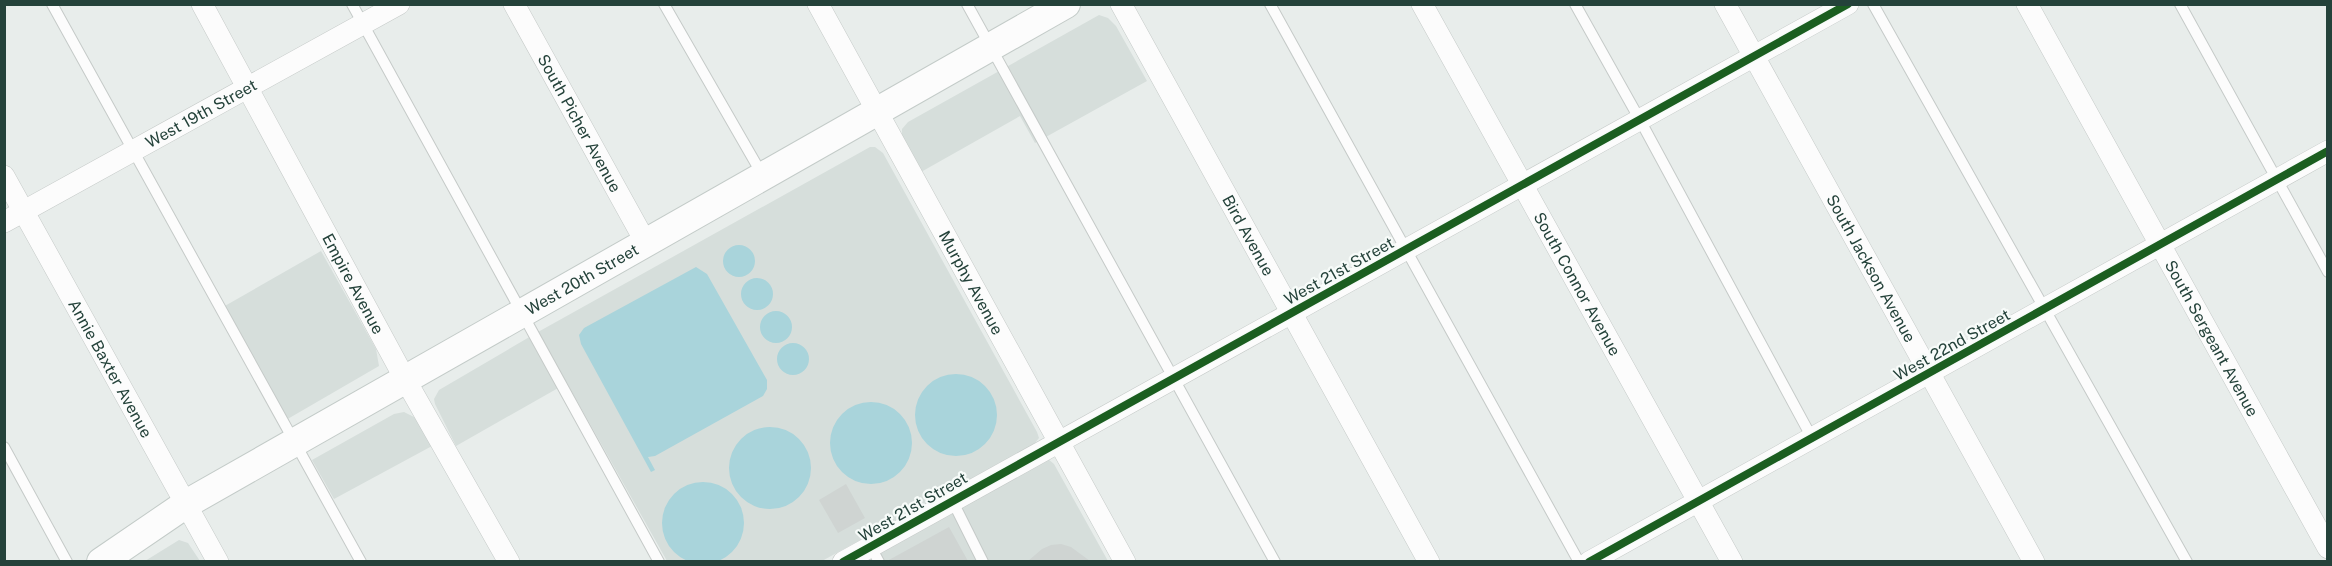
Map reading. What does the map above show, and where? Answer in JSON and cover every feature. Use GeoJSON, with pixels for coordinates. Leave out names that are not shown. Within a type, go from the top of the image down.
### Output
{"type":"FeatureCollection","features":[{"type":"Feature","properties":{"kind":"main road","name":"West 20th Street"},"geometry":{"type":"LineString","coordinates":[[101,561],[186,504],[1066,4]]}},
{"type":"Feature","properties":{"kind":"street","name":"Empire Avenue"},"geometry":{"type":"LineString","coordinates":[[202,4],[405,379],[509,561]]}},
{"type":"Feature","properties":{"kind":"street","name":"West 19th Street"},"geometry":{"type":"LineString","coordinates":[[4,222],[399,4]]}},
{"type":"Feature","properties":{"kind":"street","name":"South Picher Avenue"},"geometry":{"type":"LineString","coordinates":[[514,4],[646,243]]}},
{"type":"Feature","properties":{"kind":"street","name":"Murphy Avenue"},"geometry":{"type":"LineString","coordinates":[[818,4],[1125,561]]}},
{"type":"Feature","properties":{"kind":"street","name":"Bird Avenue"},"geometry":{"type":"LineString","coordinates":[[1121,4],[1429,561]]}},
{"type":"Feature","properties":{"kind":"street","name":"South Connor Avenue"},"geometry":{"type":"LineString","coordinates":[[1422,4],[1732,561]]}},
{"type":"Feature","properties":{"kind":"street","name":"South Jackson Avenue"},"geometry":{"type":"LineString","coordinates":[[1725,4],[2034,561]]}},
{"type":"Feature","properties":{"kind":"street","name":"West 21st Street"},"geometry":{"type":"LineString","coordinates":[[843,561],[875,554],[952,500],[1848,4]]}},
{"type":"Feature","properties":{"kind":"street","name":"South Sergeant Avenue"},"geometry":{"type":"LineString","coordinates":[[2027,4],[2324,536]]}},
{"type":"Feature","properties":{"kind":"street","name":"West 22nd Street"},"geometry":{"type":"LineString","coordinates":[[1589,561],[2328,151]]}},
{"type":"Feature","properties":{"kind":"street","name":"Annie Baxter Avenue"},"geometry":{"type":"LineString","coordinates":[[4,176],[218,561]]}},
{"type":"Feature","properties":{"kind":"lane"},"geometry":{"type":"LineString","coordinates":[[52,4],[362,561]]}},
{"type":"Feature","properties":{"kind":"lane"},"geometry":{"type":"LineString","coordinates":[[352,4],[659,561]]}},
{"type":"Feature","properties":{"kind":"lane"},"geometry":{"type":"LineString","coordinates":[[664,4],[763,176]]}},
{"type":"Feature","properties":{"kind":"lane"},"geometry":{"type":"LineString","coordinates":[[967,4],[1275,561]]}},
{"type":"Feature","properties":{"kind":"lane"},"geometry":{"type":"LineString","coordinates":[[1270,4],[1579,561]]}},
{"type":"Feature","properties":{"kind":"lane"},"geometry":{"type":"LineString","coordinates":[[1575,4],[1812,438]]}},
{"type":"Feature","properties":{"kind":"lane"},"geometry":{"type":"LineString","coordinates":[[1873,4],[2187,561]]}},
{"type":"Feature","properties":{"kind":"lane"},"geometry":{"type":"LineString","coordinates":[[2180,4],[2328,272]]}},
{"type":"Feature","properties":{"kind":"lane"},"geometry":{"type":"LineString","coordinates":[[4,447],[68,561]]}},
{"type":"Feature","properties":{"kind":"lane"},"geometry":{"type":"LineString","coordinates":[[952,500],[983,561]]}},
{"type":"Feature","properties":{"kind":"shaded area"},"geometry":{"type":"Polygon","coordinates":[[[1099,15],[1108,18],[1116,26],[1147,81],[1035,143],[1020,116],[921,172],[902,138],[902,129],[908,122],[1099,15]]]}},
{"type":"Feature","properties":{"kind":"shaded area"},"geometry":{"type":"Polygon","coordinates":[[[870,147],[875,147],[883,153],[1037,432],[1039,438],[1034,444],[822,561],[667,561],[567,383],[456,446],[435,404],[434,399],[439,390],[538,332],[870,147]]]}},
{"type":"Feature","properties":{"kind":"shaded area"},"geometry":{"type":"Polygon","coordinates":[[[321,251],[376,349],[379,366],[279,424],[216,311],[321,251]]]}},
{"type":"Feature","properties":{"kind":"shaded area"},"geometry":{"type":"Polygon","coordinates":[[[404,412],[416,418],[432,446],[334,499],[312,460],[394,414],[404,412]]]}},
{"type":"Feature","properties":{"kind":"shaded area"},"geometry":{"type":"Polygon","coordinates":[[[1048,459],[1054,464],[1108,561],[860,562],[1048,459]]]}},
{"type":"Feature","properties":{"kind":"shaded area"},"geometry":{"type":"Polygon","coordinates":[[[179,540],[188,543],[200,561],[145,561],[179,540]]]}},
{"type":"Feature","properties":{"kind":"water"},"geometry":{"type":"Polygon","coordinates":[[[739,245],[750,250],[755,261],[750,272],[739,277],[728,272],[723,261],[728,250],[739,245]]]}},
{"type":"Feature","properties":{"kind":"water"},"geometry":{"type":"Polygon","coordinates":[[[696,267],[707,274],[767,380],[767,389],[763,396],[655,456],[648,457],[655,470],[651,472],[581,344],[579,335],[584,328],[696,267]]]}},
{"type":"Feature","properties":{"kind":"water"},"geometry":{"type":"Polygon","coordinates":[[[757,278],[768,283],[773,294],[768,305],[757,310],[746,305],[741,294],[746,283],[757,278]]]}},
{"type":"Feature","properties":{"kind":"water"},"geometry":{"type":"Polygon","coordinates":[[[776,311],[787,316],[792,327],[787,338],[776,343],[765,338],[760,327],[765,316],[776,311]]]}},
{"type":"Feature","properties":{"kind":"water"},"geometry":{"type":"Polygon","coordinates":[[[793,343],[804,348],[809,359],[804,370],[793,375],[782,370],[777,359],[782,348],[793,343]]]}},
{"type":"Feature","properties":{"kind":"water"},"geometry":{"type":"Polygon","coordinates":[[[948,374],[964,374],[979,381],[990,392],[997,407],[994,431],[985,444],[964,456],[948,456],[933,449],[922,438],[915,423],[915,407],[922,392],[933,381],[948,374]]]}},
{"type":"Feature","properties":{"kind":"water"},"geometry":{"type":"Polygon","coordinates":[[[863,402],[879,402],[894,409],[905,420],[912,435],[909,459],[900,472],[879,484],[863,484],[848,477],[837,466],[830,451],[830,435],[837,420],[848,409],[863,402]]]}},
{"type":"Feature","properties":{"kind":"water"},"geometry":{"type":"Polygon","coordinates":[[[762,427],[778,427],[793,434],[804,445],[811,460],[808,484],[799,497],[778,509],[762,509],[747,502],[736,491],[729,476],[729,460],[736,445],[747,434],[762,427]]]}},
{"type":"Feature","properties":{"kind":"water"},"geometry":{"type":"Polygon","coordinates":[[[703,482],[719,485],[732,494],[741,507],[744,523],[741,539],[732,552],[719,561],[703,564],[687,561],[674,552],[665,539],[662,523],[665,507],[674,494],[687,485],[703,482]]]}},
{"type":"Feature","properties":{"kind":"building"},"geometry":{"type":"Polygon","coordinates":[[[846,484],[865,518],[838,533],[819,500],[846,484]]]}},
{"type":"Feature","properties":{"kind":"building"},"geometry":{"type":"Polygon","coordinates":[[[949,527],[968,561],[887,561],[949,527]]]}},
{"type":"Feature","properties":{"kind":"building"},"geometry":{"type":"Polygon","coordinates":[[[1061,544],[1071,547],[1090,561],[1028,561],[1042,549],[1061,544]]]}},
{"type":"Feature","properties":{"kind":"cycle path"},"geometry":{"type":"LineString","coordinates":[[843,562],[1848,4]]}},
{"type":"Feature","properties":{"kind":"cycle path"},"geometry":{"type":"LineString","coordinates":[[1589,562],[2328,151]]}}]}
